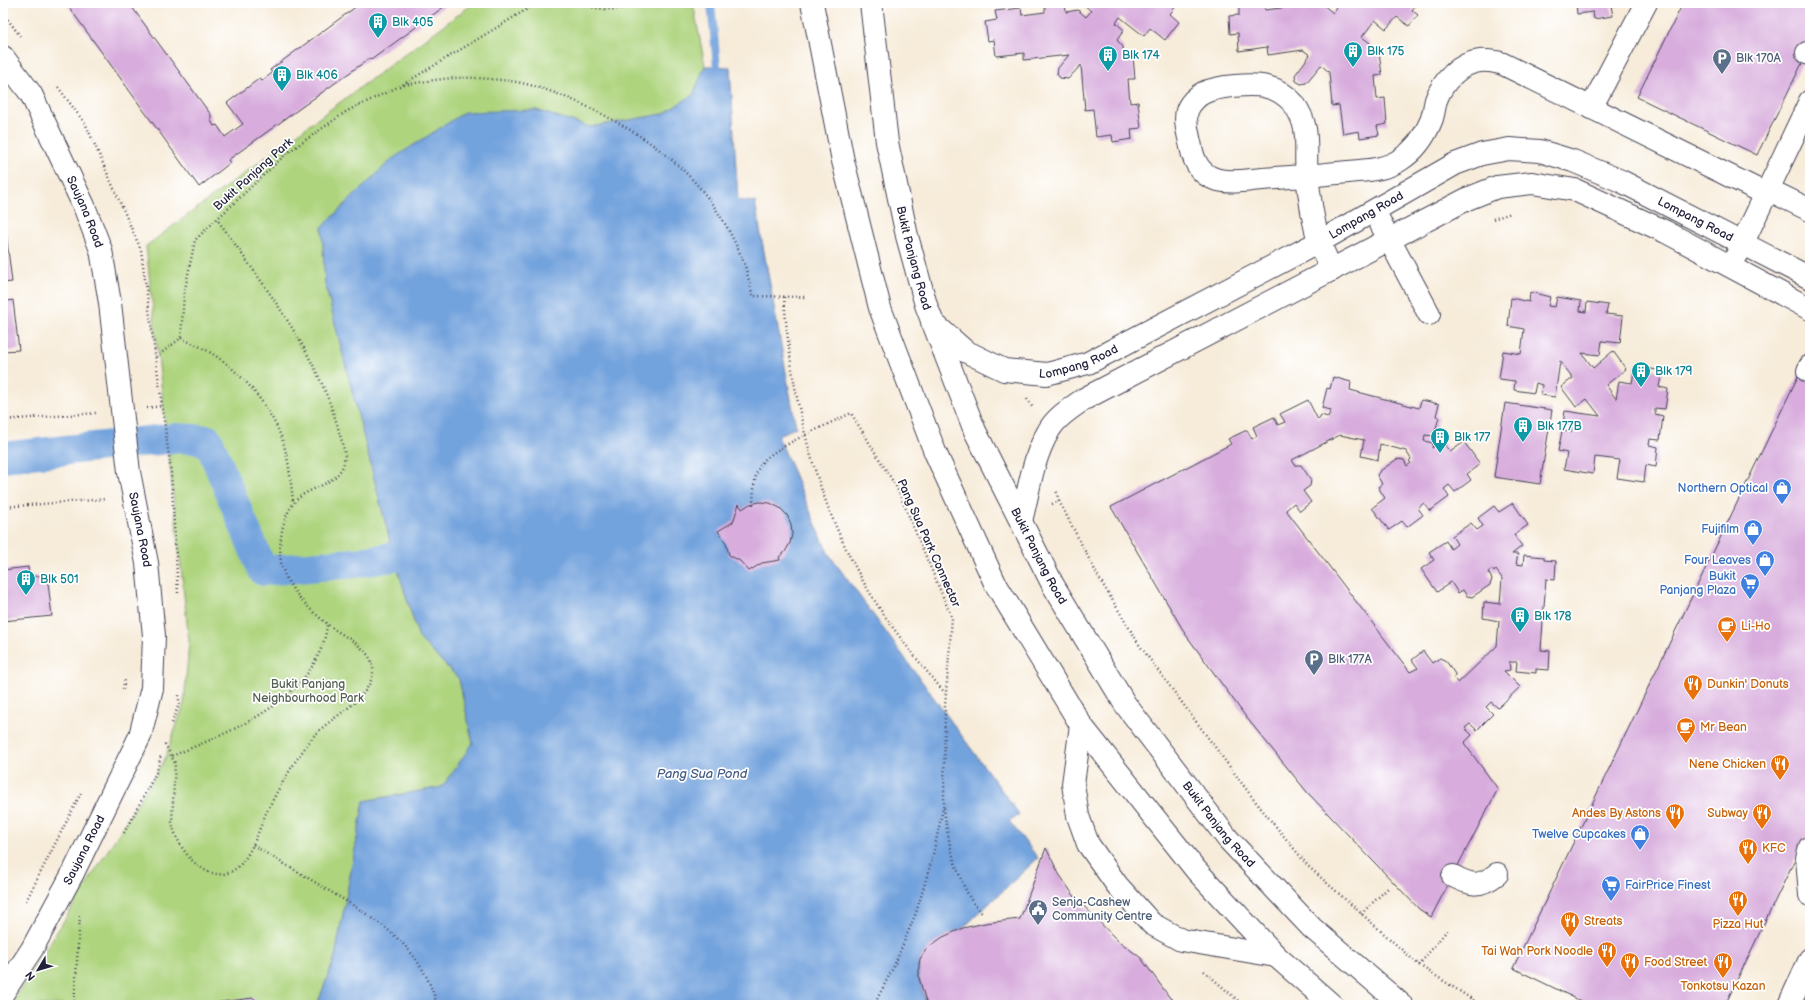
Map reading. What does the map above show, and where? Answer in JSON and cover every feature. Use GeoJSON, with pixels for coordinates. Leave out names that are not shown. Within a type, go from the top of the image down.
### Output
{"type":"FeatureCollection","features":[{"type":"Feature","properties":{"kind":"street"},"geometry":{"type":"LineString","coordinates":[[812,3],[843,161],[880,308],[935,452],[995,583],[1081,725],[1196,870],[1276,956],[1332,1005]]}},
{"type":"Feature","properties":{"kind":"street","name":"Bukit Panjang Road"},"geometry":{"type":"LineString","coordinates":[[871,3],[887,142],[907,236],[932,322],[975,431],[1022,520],[1053,585],[1125,704],[1228,839],[1312,928],[1402,1005]]}},
{"type":"Feature","properties":{"kind":"street"},"geometry":{"type":"LineString","coordinates":[[1590,108],[1646,3]]}},
{"type":"Feature","properties":{"kind":"street","name":"Saujana Road"},"geometry":{"type":"LineString","coordinates":[[3,57],[31,94],[84,206],[101,250],[110,303],[129,472],[147,563],[154,636],[152,688],[140,736],[73,873],[32,949],[3,993]]}},
{"type":"Feature","properties":{"kind":"street"},"geometry":{"type":"LineString","coordinates":[[1332,270],[1319,242],[1307,176],[1307,132],[1302,116],[1292,102],[1281,92],[1268,87],[1253,85],[1214,90],[1203,93],[1194,100],[1187,111],[1187,122],[1193,158],[1199,168],[1207,176],[1217,180],[1228,181],[1307,176],[1382,168],[1400,160],[1412,150],[1431,121],[1436,100],[1446,82],[1458,70],[1466,65],[1481,60],[1501,64],[1590,108],[1766,191],[1810,210]]}},
{"type":"Feature","properties":{"kind":"street"},"geometry":{"type":"LineString","coordinates":[[1732,267],[1766,191],[1810,101]]}},
{"type":"Feature","properties":{"kind":"street","name":"Lompang Road"},"geometry":{"type":"LineString","coordinates":[[932,322],[966,351],[1004,370],[1047,374],[1088,363],[1319,242],[1455,164],[1482,154],[1509,149],[1540,151],[1573,161],[1621,181],[1810,278]]}},
{"type":"Feature","properties":{"kind":"street","name":"Lompang Road"},"geometry":{"type":"LineString","coordinates":[[1022,520],[1033,468],[1048,431],[1063,414],[1084,399],[1466,199],[1497,187],[1532,183],[1575,190],[1666,232],[1810,309]]}},
{"type":"Feature","properties":{"kind":"street"},"geometry":{"type":"LineString","coordinates":[[1374,211],[1429,314]]}},
{"type":"Feature","properties":{"kind":"street"},"geometry":{"type":"LineString","coordinates":[[1081,725],[1073,784],[1078,816],[1088,844],[1117,885],[1152,924],[1181,940],[1276,956]]}},
{"type":"Feature","properties":{"kind":"street"},"geometry":{"type":"LineString","coordinates":[[1810,847],[1807,858],[1810,895]]}},
{"type":"Feature","properties":{"kind":"street"},"geometry":{"type":"LineString","coordinates":[[1453,876],[1466,882],[1477,884],[1488,881],[1497,874]]}},
{"type":"Feature","properties":{"kind":"street"},"geometry":{"type":"LineString","coordinates":[[1789,1005],[1810,959]]}},
{"type":"Feature","properties":{"kind":"path","name":"Bukit Panjang Park"},"geometry":{"type":"LineString","coordinates":[[181,338],[184,294],[195,240],[287,153],[348,110],[402,85],[529,8],[545,3]]}},
{"type":"Feature","properties":{"kind":"path"},"geometry":{"type":"LineString","coordinates":[[573,3],[588,7],[611,10],[637,3]]}},
{"type":"Feature","properties":{"kind":"path"},"geometry":{"type":"LineString","coordinates":[[402,85],[456,78],[511,81],[565,96],[614,120],[648,140],[678,164],[704,192],[726,224],[742,259],[753,296],[805,297]]}},
{"type":"Feature","properties":{"kind":"path"},"geometry":{"type":"LineString","coordinates":[[1488,220],[1516,212]]}},
{"type":"Feature","properties":{"kind":"path"},"geometry":{"type":"LineString","coordinates":[[140,736],[158,738],[164,743],[172,756],[175,774],[172,822],[176,839],[187,856],[200,868],[207,872],[222,874],[238,867],[248,855],[266,815],[305,749],[324,725],[356,701],[368,688],[373,675],[372,665],[364,650],[328,625],[299,596],[282,567],[282,526],[293,503],[302,495],[333,480],[343,466],[345,454],[325,388],[274,300],[217,219]]}},
{"type":"Feature","properties":{"kind":"path"},"geometry":{"type":"LineString","coordinates":[[784,297],[791,371],[804,436],[830,512],[863,581],[900,638],[946,694],[944,804],[949,841],[956,864],[970,899],[983,915]]}},
{"type":"Feature","properties":{"kind":"path"},"geometry":{"type":"LineString","coordinates":[[171,472],[155,357],[181,338],[211,353],[231,369],[256,394],[283,440],[293,503]]}},
{"type":"Feature","properties":{"kind":"path"},"geometry":{"type":"LineString","coordinates":[[3,420],[97,413],[96,406]]}},
{"type":"Feature","properties":{"kind":"path","name":"Pang Sua Park Connector"},"geometry":{"type":"LineString","coordinates":[[804,436],[851,413],[897,488],[952,618],[946,694]]}},
{"type":"Feature","properties":{"kind":"path"},"geometry":{"type":"LineString","coordinates":[[753,505],[755,480],[762,463],[789,443],[804,436]]}},
{"type":"Feature","properties":{"kind":"path"},"geometry":{"type":"LineString","coordinates":[[1054,482],[1059,501],[1099,578],[1140,646],[1255,801],[1309,867],[1361,914],[1419,965],[1481,1005]]}},
{"type":"Feature","properties":{"kind":"path"},"geometry":{"type":"LineString","coordinates":[[3,507],[106,499],[108,506]]}},
{"type":"Feature","properties":{"kind":"path"},"geometry":{"type":"LineString","coordinates":[[1022,520],[1059,501]]}},
{"type":"Feature","properties":{"kind":"path"},"geometry":{"type":"LineString","coordinates":[[172,756],[239,727],[259,715],[291,692],[304,678],[320,653],[328,625]]}},
{"type":"Feature","properties":{"kind":"path"},"geometry":{"type":"LineString","coordinates":[[122,692],[125,677]]}},
{"type":"Feature","properties":{"kind":"path"},"geometry":{"type":"LineString","coordinates":[[24,904],[82,792]]}},
{"type":"Feature","properties":{"kind":"path"},"geometry":{"type":"LineString","coordinates":[[874,1005],[894,966],[916,913],[932,859],[944,804]]}},
{"type":"Feature","properties":{"kind":"path"},"geometry":{"type":"LineString","coordinates":[[253,845],[377,920],[399,939],[424,974],[437,1005]]}},
{"type":"Feature","properties":{"kind":"path"},"geometry":{"type":"LineString","coordinates":[[1361,914],[1389,887]]}},
{"type":"Feature","properties":{"kind":"path"},"geometry":{"type":"LineString","coordinates":[[74,1005],[81,912]]}},
{"type":"Feature","properties":{"kind":"path"},"geometry":{"type":"LineString","coordinates":[[1419,965],[1448,929]]}},
{"type":"Feature","properties":{"kind":"path"},"geometry":{"type":"LineString","coordinates":[[1198,966],[1243,1005]]}},
{"type":"Feature","properties":{"kind":"green space","name":"Bukit Panjang Neighbourhood Park"},"geometry":{"type":"Polygon","coordinates":[[[474,3],[693,3],[705,66],[693,95],[663,114],[590,127],[536,110],[322,227],[325,284],[394,557],[419,638],[459,679],[473,744],[442,787],[364,801],[335,957],[317,1005],[11,1005],[164,761],[184,704],[189,641],[146,246],[474,3]]]}},
{"type":"Feature","properties":{"kind":"water","name":"Pang Sua Pond"},"geometry":{"type":"Polygon","coordinates":[[[705,66],[730,67],[738,200],[755,202],[796,427],[778,436],[828,553],[1019,814],[1009,821],[1038,858],[963,928],[943,937],[927,948],[920,959],[919,978],[927,1005],[317,1005],[335,957],[364,801],[442,787],[473,743],[459,679],[419,638],[394,557],[325,284],[322,227],[392,159],[465,112],[536,110],[590,127],[663,114],[693,95],[705,66]]]}},
{"type":"Feature","properties":{"kind":"building","name":"Blk 406"},"geometry":{"type":"Polygon","coordinates":[[[66,3],[129,3],[211,115],[211,121],[214,126],[217,125],[225,137],[243,124],[227,103],[260,78],[262,81],[272,73],[270,70],[361,3],[449,3],[371,60],[370,58],[228,160],[230,163],[199,187],[66,3]]]}},
{"type":"Feature","properties":{"kind":"building","name":"Blk 174"},"geometry":{"type":"Polygon","coordinates":[[[1065,3],[1066,12],[1078,10],[1086,17],[1091,11],[1082,3],[1178,3],[1170,14],[1179,22],[1165,40],[1150,28],[1144,36],[1120,17],[1116,23],[1124,30],[1117,40],[1123,47],[1124,57],[1133,56],[1135,79],[1128,79],[1130,103],[1138,102],[1141,128],[1131,129],[1132,139],[1113,142],[1112,135],[1096,137],[1093,109],[1085,110],[1081,65],[1068,79],[1060,78],[1057,74],[1058,68],[1069,55],[1024,60],[1024,53],[996,56],[994,40],[988,41],[985,22],[997,20],[995,11],[1021,8],[1022,15],[1045,12],[1045,5],[1065,3]]]}},
{"type":"Feature","properties":{"kind":"building","name":"Blk 175"},"geometry":{"type":"Polygon","coordinates":[[[1264,3],[1265,10],[1289,7],[1288,3],[1311,3],[1311,6],[1322,4],[1333,13],[1337,7],[1333,3],[1417,3],[1412,10],[1418,15],[1409,26],[1397,17],[1386,29],[1375,20],[1362,37],[1370,43],[1371,53],[1379,52],[1382,75],[1375,76],[1377,99],[1385,98],[1387,124],[1377,126],[1379,135],[1360,138],[1359,131],[1343,134],[1339,105],[1332,106],[1329,72],[1321,65],[1306,83],[1301,84],[1296,81],[1295,75],[1310,55],[1303,50],[1268,55],[1267,47],[1239,51],[1238,33],[1230,34],[1229,16],[1239,15],[1239,5],[1264,3]]]}},
{"type":"Feature","properties":{"kind":"building"},"geometry":{"type":"Polygon","coordinates":[[[1576,3],[1622,3],[1622,5],[1611,6],[1613,16],[1594,19],[1593,12],[1577,14],[1576,3]]]}},
{"type":"Feature","properties":{"kind":"building","name":"Blk 170A"},"geometry":{"type":"Polygon","coordinates":[[[1683,3],[1810,3],[1810,47],[1757,155],[1637,97],[1683,3]]]}},
{"type":"Feature","properties":{"kind":"building"},"geometry":{"type":"Polygon","coordinates":[[[3,218],[6,231],[3,232],[3,218]]]}},
{"type":"Feature","properties":{"kind":"building"},"geometry":{"type":"Polygon","coordinates":[[[3,233],[6,233],[12,282],[3,283],[3,233]]]}},
{"type":"Feature","properties":{"kind":"building","name":"Blk 179"},"geometry":{"type":"Polygon","coordinates":[[[1530,292],[1550,297],[1548,306],[1555,307],[1557,297],[1581,301],[1580,311],[1586,312],[1587,302],[1608,305],[1606,314],[1623,316],[1620,343],[1602,341],[1600,355],[1582,353],[1593,368],[1613,351],[1626,369],[1606,385],[1616,399],[1619,381],[1632,383],[1635,366],[1662,371],[1659,387],[1668,389],[1665,409],[1655,408],[1655,414],[1663,416],[1660,440],[1650,439],[1649,445],[1658,447],[1656,467],[1646,465],[1644,482],[1617,478],[1620,460],[1595,457],[1593,474],[1564,469],[1567,453],[1558,451],[1562,431],[1571,432],[1572,426],[1563,424],[1565,411],[1600,416],[1587,399],[1576,407],[1561,387],[1573,378],[1560,361],[1555,397],[1541,395],[1542,385],[1536,383],[1534,393],[1514,390],[1515,381],[1499,379],[1503,351],[1521,354],[1524,329],[1508,326],[1511,298],[1529,302],[1530,292]]]}},
{"type":"Feature","properties":{"kind":"building"},"geometry":{"type":"Polygon","coordinates":[[[13,300],[19,350],[3,351],[3,302],[13,300]]]}},
{"type":"Feature","properties":{"kind":"building","name":"Bukit Panjang Plaza"},"geometry":{"type":"Polygon","coordinates":[[[1802,368],[1810,372],[1810,828],[1725,1005],[1589,1005],[1513,968],[1802,368]]]}},
{"type":"Feature","properties":{"kind":"building","name":"Blk 177A"},"geometry":{"type":"Polygon","coordinates":[[[1333,377],[1351,382],[1350,390],[1419,408],[1421,400],[1439,404],[1436,416],[1439,417],[1434,436],[1425,435],[1424,441],[1433,443],[1432,448],[1442,441],[1450,452],[1464,442],[1480,464],[1467,474],[1471,480],[1455,492],[1449,485],[1444,489],[1449,497],[1430,511],[1424,503],[1418,508],[1423,515],[1407,527],[1402,521],[1389,530],[1372,508],[1385,498],[1378,487],[1382,484],[1377,475],[1380,471],[1397,459],[1404,460],[1407,466],[1411,463],[1409,461],[1411,459],[1406,451],[1380,444],[1378,460],[1361,456],[1364,440],[1340,435],[1292,460],[1295,465],[1301,465],[1311,480],[1310,486],[1303,491],[1311,502],[1300,511],[1294,503],[1286,510],[1410,672],[1418,668],[1412,660],[1423,651],[1432,663],[1440,658],[1446,661],[1455,674],[1454,679],[1458,683],[1497,646],[1499,621],[1483,618],[1484,602],[1500,604],[1502,578],[1496,570],[1494,572],[1492,569],[1488,572],[1492,579],[1490,585],[1472,597],[1467,596],[1463,590],[1458,593],[1451,582],[1437,592],[1421,569],[1434,560],[1429,552],[1446,541],[1451,549],[1457,544],[1452,536],[1471,523],[1477,530],[1483,526],[1478,518],[1494,506],[1499,512],[1513,503],[1528,525],[1514,535],[1522,546],[1512,554],[1518,554],[1516,564],[1523,565],[1524,555],[1544,557],[1544,560],[1556,561],[1555,580],[1546,579],[1541,650],[1550,651],[1549,670],[1536,669],[1536,673],[1516,671],[1517,662],[1509,662],[1510,670],[1504,671],[1520,687],[1498,708],[1491,702],[1486,707],[1493,714],[1477,730],[1470,724],[1465,728],[1472,735],[1464,743],[1498,789],[1431,917],[1419,909],[1307,792],[1246,717],[1186,635],[1111,507],[1231,444],[1228,439],[1247,430],[1252,439],[1257,436],[1253,427],[1274,417],[1278,425],[1285,422],[1280,414],[1308,400],[1318,420],[1321,415],[1328,417],[1331,410],[1322,408],[1327,388],[1330,389],[1333,377]]]}},
{"type":"Feature","properties":{"kind":"building","name":"Blk 177B"},"geometry":{"type":"Polygon","coordinates":[[[1505,403],[1552,410],[1540,484],[1494,477],[1505,403]]]}},
{"type":"Feature","properties":{"kind":"building"},"geometry":{"type":"Polygon","coordinates":[[[760,502],[770,503],[780,508],[787,515],[791,524],[792,534],[790,543],[785,552],[779,557],[780,560],[762,563],[749,571],[740,561],[729,555],[726,543],[718,531],[733,522],[739,504],[742,509],[750,504],[760,502]]]}},
{"type":"Feature","properties":{"kind":"building","name":"Blk 501"},"geometry":{"type":"Polygon","coordinates":[[[28,567],[29,577],[47,575],[52,616],[3,621],[3,570],[28,567]]]}},
{"type":"Feature","properties":{"kind":"building","name":"Senja-Cashew Community Centre"},"geometry":{"type":"Polygon","coordinates":[[[1046,848],[1059,874],[1074,896],[1116,939],[1141,958],[1170,998],[1180,1005],[927,1005],[919,978],[919,965],[920,959],[927,948],[943,937],[963,928],[985,923],[1020,919],[1046,848]]]}},
{"type":"Feature","properties":{"kind":"building"},"geometry":{"type":"Polygon","coordinates":[[[253,998],[263,1005],[212,1005],[213,1003],[253,998]]]}},
{"type":"Feature","properties":{"kind":"waterway"},"geometry":{"type":"LineString","coordinates":[[711,3],[717,67]]}},
{"type":"Feature","properties":{"kind":"waterway"},"geometry":{"type":"LineString","coordinates":[[3,457],[176,438],[208,440],[263,571],[354,563],[394,557]]}},
{"type":"Feature","properties":{"kind":"place","name":"Blk 405"},"geometry":{"type":"Point","coordinates":[378,39]}},
{"type":"Feature","properties":{"kind":"place","name":"Blk 175"},"geometry":{"type":"Point","coordinates":[1353,68]}},
{"type":"Feature","properties":{"kind":"place","name":"Blk 174"},"geometry":{"type":"Point","coordinates":[1108,72]}},
{"type":"Feature","properties":{"kind":"place","name":"Blk 170A"},"geometry":{"type":"Point","coordinates":[1722,75]}},
{"type":"Feature","properties":{"kind":"place","name":"Blk 406"},"geometry":{"type":"Point","coordinates":[282,92]}},
{"type":"Feature","properties":{"kind":"place","name":"Blk 179"},"geometry":{"type":"Point","coordinates":[1641,388]}},
{"type":"Feature","properties":{"kind":"place","name":"Blk 177B"},"geometry":{"type":"Point","coordinates":[1523,443]}},
{"type":"Feature","properties":{"kind":"place","name":"Blk 177"},"geometry":{"type":"Point","coordinates":[1440,454]}},
{"type":"Feature","properties":{"kind":"place","name":"Northern Optical"},"geometry":{"type":"Point","coordinates":[1782,505]}},
{"type":"Feature","properties":{"kind":"place","name":"Fujifilm"},"geometry":{"type":"Point","coordinates":[1753,546]}},
{"type":"Feature","properties":{"kind":"place","name":"Four Leaves"},"geometry":{"type":"Point","coordinates":[1765,577]}},
{"type":"Feature","properties":{"kind":"place","name":"Blk 501"},"geometry":{"type":"Point","coordinates":[26,596]}},
{"type":"Feature","properties":{"kind":"place","name":"Bukit Panjang Plaza"},"geometry":{"type":"Point","coordinates":[1750,600]}},
{"type":"Feature","properties":{"kind":"place","name":"Blk 178"},"geometry":{"type":"Point","coordinates":[1520,633]}},
{"type":"Feature","properties":{"kind":"place","name":"Li-Ho"},"geometry":{"type":"Point","coordinates":[1727,643]}},
{"type":"Feature","properties":{"kind":"place","name":"Blk 177A"},"geometry":{"type":"Point","coordinates":[1314,676]}},
{"type":"Feature","properties":{"kind":"place","name":"Dunkin' Donuts"},"geometry":{"type":"Point","coordinates":[1693,701]}},
{"type":"Feature","properties":{"kind":"place","name":"Mr Bean"},"geometry":{"type":"Point","coordinates":[1686,744]}},
{"type":"Feature","properties":{"kind":"place","name":"Nene Chicken"},"geometry":{"type":"Point","coordinates":[1780,781]}},
{"type":"Feature","properties":{"kind":"place","name":"Andes By Astons"},"geometry":{"type":"Point","coordinates":[1675,830]}},
{"type":"Feature","properties":{"kind":"place","name":"Subway"},"geometry":{"type":"Point","coordinates":[1762,830]}},
{"type":"Feature","properties":{"kind":"place","name":"Twelve Cupcakes"},"geometry":{"type":"Point","coordinates":[1640,851]}},
{"type":"Feature","properties":{"kind":"place","name":"KFC"},"geometry":{"type":"Point","coordinates":[1748,865]}},
{"type":"Feature","properties":{"kind":"place","name":"FairPrice Finest"},"geometry":{"type":"Point","coordinates":[1611,902]}},
{"type":"Feature","properties":{"kind":"place","name":"Pizza Hut"},"geometry":{"type":"Point","coordinates":[1738,917]}},
{"type":"Feature","properties":{"kind":"place","name":"Senja-Cashew Community Centre"},"geometry":{"type":"Point","coordinates":[1038,926]}},
{"type":"Feature","properties":{"kind":"place","name":"Streats"},"geometry":{"type":"Point","coordinates":[1570,938]}},
{"type":"Feature","properties":{"kind":"place","name":"Tai Wah Pork Noodle"},"geometry":{"type":"Point","coordinates":[1607,968]}},
{"type":"Feature","properties":{"kind":"place","name":"Food Street"},"geometry":{"type":"Point","coordinates":[1630,979]}},
{"type":"Feature","properties":{"kind":"place","name":"Tonkotsu Kazan"},"geometry":{"type":"Point","coordinates":[1723,979]}}]}
